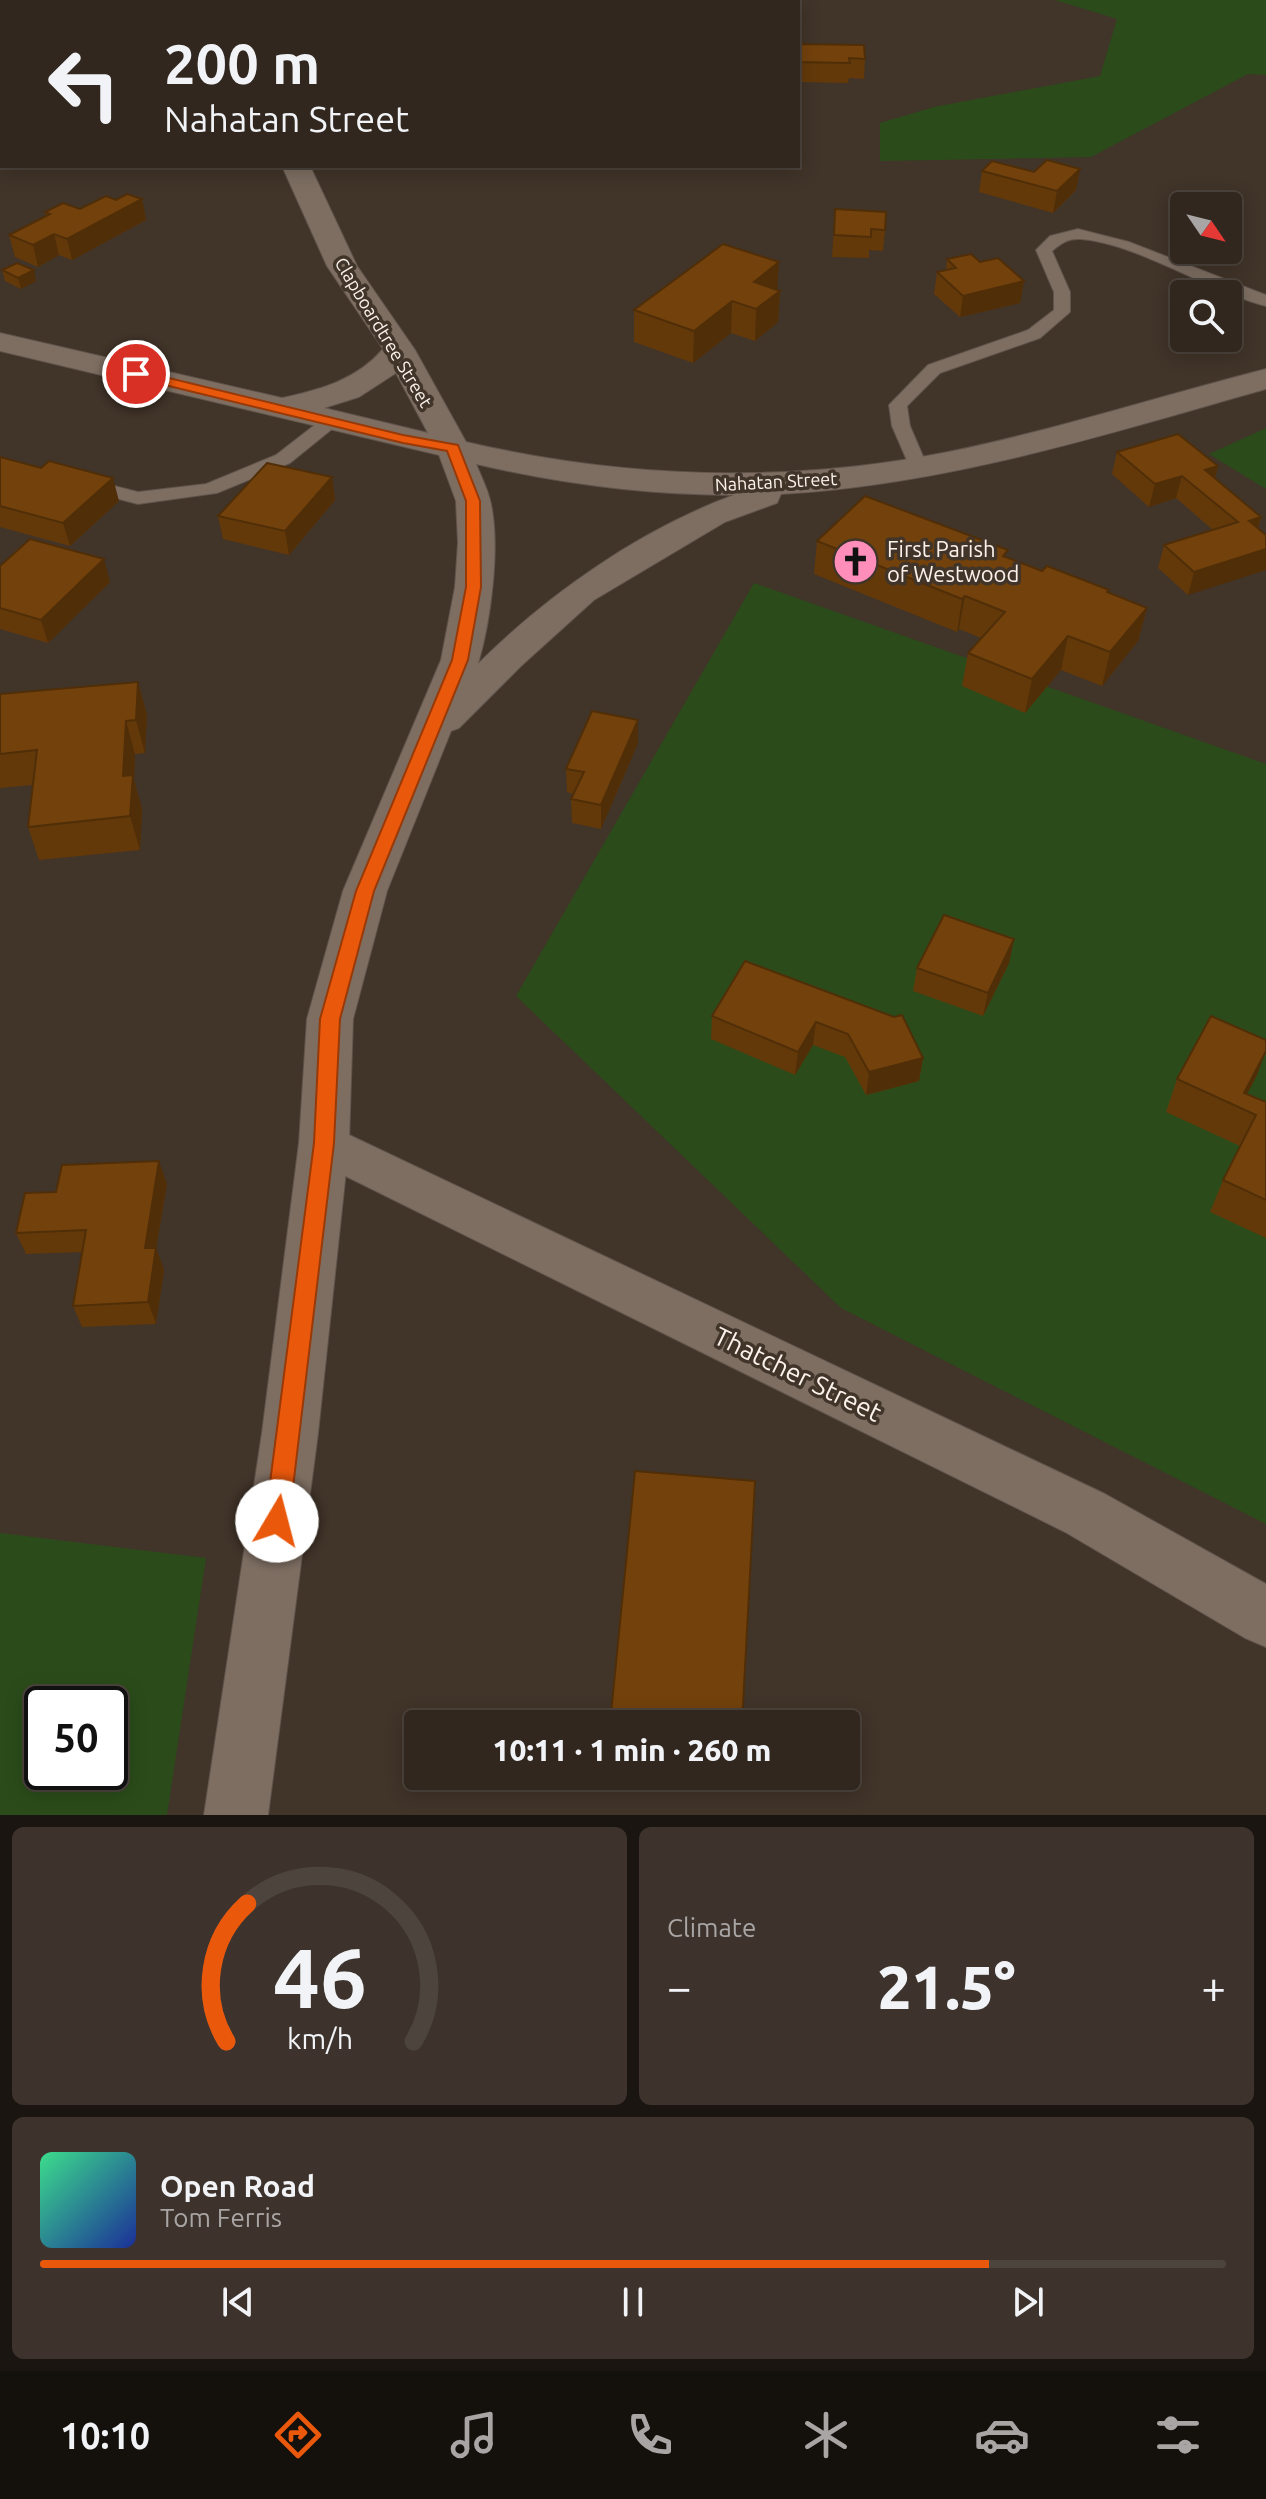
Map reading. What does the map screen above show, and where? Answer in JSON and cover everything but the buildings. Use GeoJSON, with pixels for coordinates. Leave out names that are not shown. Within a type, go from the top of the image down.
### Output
{"type":"FeatureCollection","features":[{"type":"Feature","properties":{"kind":"main road","name":"Clapboardtree Street"},"geometry":{"type":"LineString","coordinates":[[236,1815],[290,1433],[324,1143],[330,1019],[365,891],[433,732],[460,660],[473,587],[473,501],[453,448],[399,350],[342,266],[297,168]]}},
{"type":"Feature","properties":{"kind":"main road","name":"Nahatan Street"},"geometry":{"type":"LineString","coordinates":[[0,342],[527,466],[605,478],[722,485],[826,480],[919,468],[1036,442],[1266,379]]}},
{"type":"Feature","properties":{"kind":"main road","name":"Nahatan Street"},"geometry":{"type":"LineString","coordinates":[[281,408],[361,384],[387,368],[399,350]]}},
{"type":"Feature","properties":{"kind":"main road","name":"Clapboardtree Street"},"geometry":{"type":"LineString","coordinates":[[433,732],[507,657],[581,592],[713,515],[754,499],[826,480]]}},
{"type":"Feature","properties":{"kind":"main road","name":"Thatcher Street"},"geometry":{"type":"LineString","coordinates":[[324,1143],[1085,1513],[1266,1617]]}},
{"type":"Feature","properties":{"kind":"lane"},"geometry":{"type":"LineString","coordinates":[[919,468],[901,426],[898,405],[934,369],[1034,334],[1062,312],[1062,292],[1044,250],[1056,239],[1078,234],[1123,245],[1266,301]]}},
{"type":"Feature","properties":{"kind":"lane"},"geometry":{"type":"LineString","coordinates":[[61,478],[138,498],[210,489],[283,459],[331,421]]}},
{"type":"Feature","properties":{"kind":"green space"},"geometry":{"type":"Polygon","coordinates":[[[1055,0],[1266,0],[1266,75],[1248,74],[1091,157],[880,161],[880,123],[934,107],[1100,76],[1117,19],[1055,0]]]}},
{"type":"Feature","properties":{"kind":"green space"},"geometry":{"type":"Polygon","coordinates":[[[1266,428],[1266,489],[1209,454],[1266,428]]]}},
{"type":"Feature","properties":{"kind":"green space"},"geometry":{"type":"Polygon","coordinates":[[[754,583],[1266,764],[1266,1524],[841,1308],[516,996],[754,583]]]}},
{"type":"Feature","properties":{"kind":"green space"},"geometry":{"type":"Polygon","coordinates":[[[0,1533],[206,1558],[167,1815],[0,1815],[0,1533]]]}},
{"type":"Feature","properties":{"kind":"place","name":"First Parish of Westwood"},"geometry":{"type":"Point","coordinates":[856,561]}},
{"type":"Feature","properties":{"kind":"route"},"geometry":{"type":"LineString","coordinates":[[136,374],[403,439],[453,448],[473,501],[476,543],[473,587],[460,660],[433,732],[365,891],[330,1019],[324,1143],[277,1521]]}}]}
